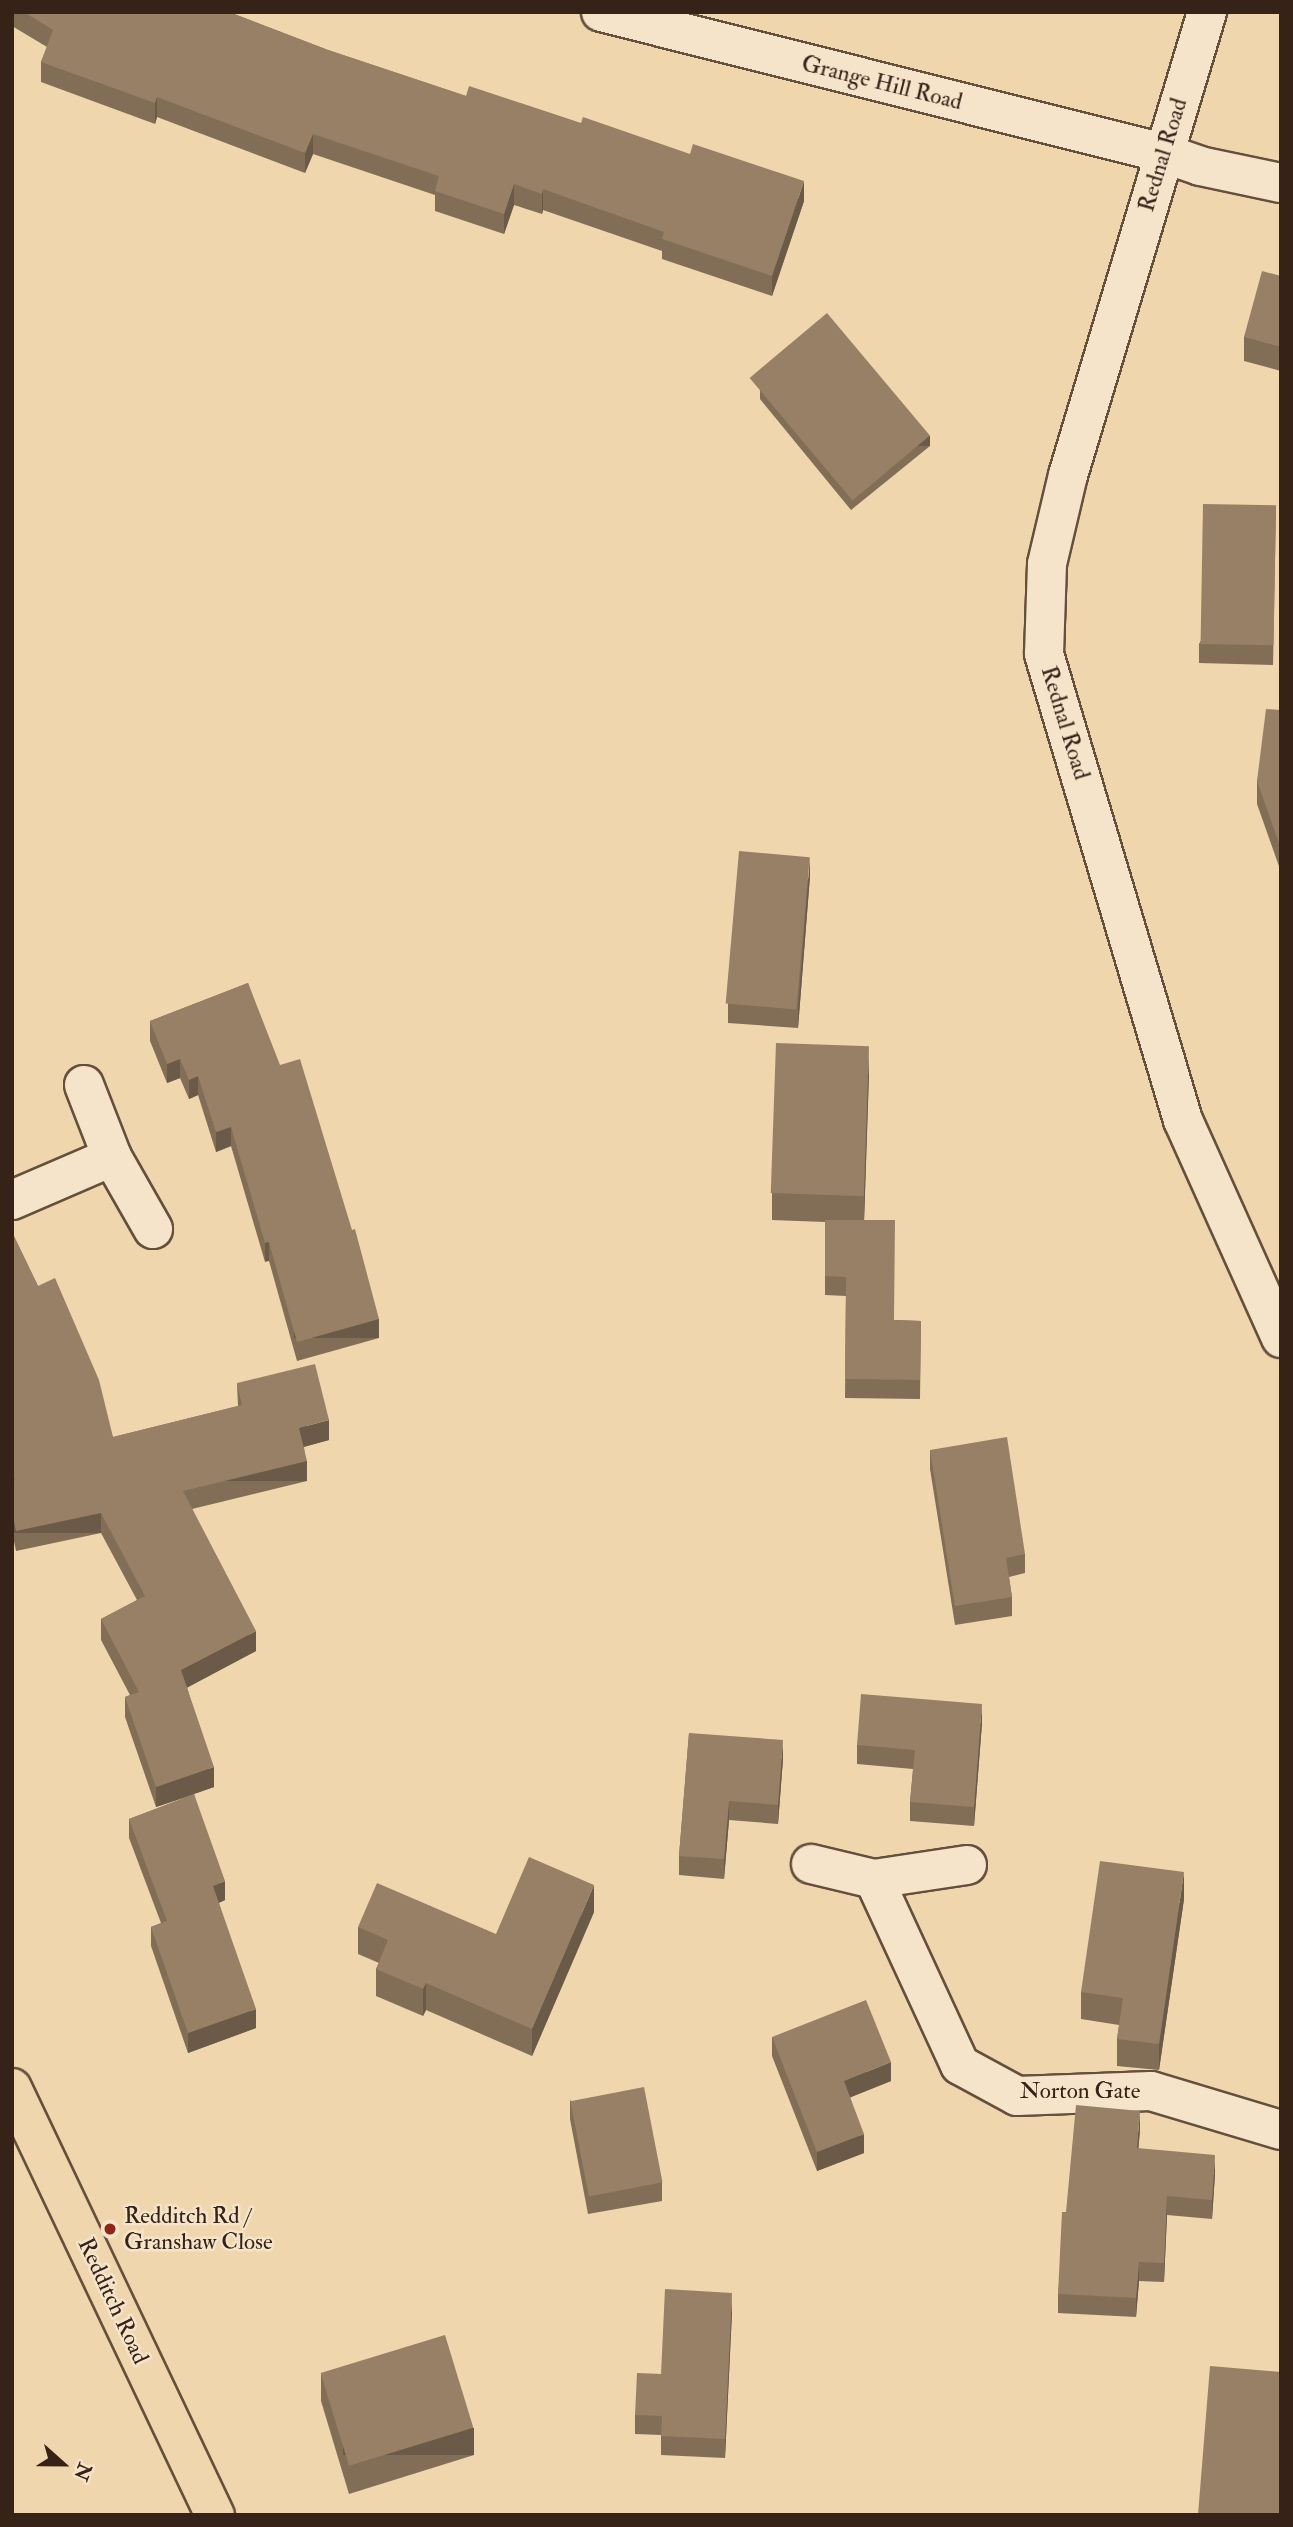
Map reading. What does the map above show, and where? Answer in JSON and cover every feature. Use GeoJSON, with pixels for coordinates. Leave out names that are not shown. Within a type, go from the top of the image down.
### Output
{"type":"FeatureCollection","features":[{"type":"Feature","properties":{"kind":"highway","name":"Redditch Road"},"geometry":{"type":"LineString","coordinates":[[12,2088],[215,2515]]}},
{"type":"Feature","properties":{"kind":"street","name":"Grange Hill Road"},"geometry":{"type":"LineString","coordinates":[[601,12],[1163,153],[1200,166],[1281,183]]}},
{"type":"Feature","properties":{"kind":"street","name":"Rednal Road"},"geometry":{"type":"LineString","coordinates":[[1207,12],[1068,475],[1046,564],[1044,654],[1183,1120],[1281,1338]]}},
{"type":"Feature","properties":{"kind":"street"},"geometry":{"type":"LineString","coordinates":[[84,1085],[112,1157],[153,1229]]}},
{"type":"Feature","properties":{"kind":"street"},"geometry":{"type":"LineString","coordinates":[[12,1200],[112,1157]]}},
{"type":"Feature","properties":{"kind":"street"},"geometry":{"type":"LineString","coordinates":[[811,1864],[874,1879],[967,1865]]}},
{"type":"Feature","properties":{"kind":"street","name":"Norton Gate"},"geometry":{"type":"LineString","coordinates":[[874,1879],[960,2065],[1017,2096],[1152,2091],[1281,2130]]}},
{"type":"Feature","properties":{"kind":"building"},"geometry":{"type":"Polygon","coordinates":[[[24,12],[229,12],[328,50],[466,96],[469,86],[581,123],[583,117],[690,154],[693,144],[804,181],[772,276],[662,239],[664,232],[543,189],[542,194],[514,184],[504,214],[435,191],[439,176],[313,134],[305,153],[157,97],[155,103],[41,62],[53,30],[24,12]]]}},
{"type":"Feature","properties":{"kind":"building"},"geometry":{"type":"Polygon","coordinates":[[[1262,271],[1281,276],[1281,347],[1244,337],[1262,271]]]}},
{"type":"Feature","properties":{"kind":"building"},"geometry":{"type":"Polygon","coordinates":[[[827,313],[930,436],[852,500],[750,378],[827,313]]]}},
{"type":"Feature","properties":{"kind":"building"},"geometry":{"type":"Polygon","coordinates":[[[1203,504],[1276,505],[1274,645],[1201,644],[1203,504]]]}},
{"type":"Feature","properties":{"kind":"building"},"geometry":{"type":"Polygon","coordinates":[[[1266,709],[1281,710],[1281,849],[1257,781],[1266,709]]]}},
{"type":"Feature","properties":{"kind":"building"},"geometry":{"type":"Polygon","coordinates":[[[739,851],[810,857],[796,1010],[726,1003],[739,851]]]}},
{"type":"Feature","properties":{"kind":"building"},"geometry":{"type":"Polygon","coordinates":[[[248,983],[280,1065],[300,1059],[352,1230],[355,1229],[379,1319],[297,1342],[269,1242],[265,1243],[231,1127],[216,1132],[198,1076],[189,1080],[180,1059],[167,1064],[150,1021],[248,983]]]}},
{"type":"Feature","properties":{"kind":"building"},"geometry":{"type":"Polygon","coordinates":[[[776,1043],[869,1046],[864,1196],[771,1193],[776,1043]]]}},
{"type":"Feature","properties":{"kind":"building"},"geometry":{"type":"Polygon","coordinates":[[[825,1220],[895,1220],[894,1320],[921,1321],[920,1380],[845,1379],[846,1277],[825,1276],[825,1220]]]}},
{"type":"Feature","properties":{"kind":"building"},"geometry":{"type":"Polygon","coordinates":[[[12,1232],[38,1286],[55,1278],[99,1380],[113,1437],[242,1405],[237,1383],[315,1364],[329,1420],[299,1428],[307,1461],[183,1491],[256,1631],[181,1670],[214,1767],[156,1787],[125,1697],[139,1692],[101,1619],[145,1596],[101,1513],[16,1531],[12,1512],[12,1481],[15,1480],[12,1471],[12,1232]]]}},
{"type":"Feature","properties":{"kind":"building"},"geometry":{"type":"Polygon","coordinates":[[[1007,1437],[1025,1554],[1006,1558],[1012,1597],[955,1606],[930,1450],[1007,1437]]]}},
{"type":"Feature","properties":{"kind":"building"},"geometry":{"type":"Polygon","coordinates":[[[861,1694],[982,1704],[974,1807],[910,1802],[915,1750],[857,1745],[861,1694]]]}},
{"type":"Feature","properties":{"kind":"building"},"geometry":{"type":"Polygon","coordinates":[[[689,1733],[783,1740],[778,1805],[729,1801],[724,1859],[679,1856],[689,1733]]]}},
{"type":"Feature","properties":{"kind":"building"},"geometry":{"type":"Polygon","coordinates":[[[194,1794],[225,1881],[213,1886],[256,2009],[188,2033],[151,1927],[167,1921],[129,1819],[194,1794]]]}},
{"type":"Feature","properties":{"kind":"building"},"geometry":{"type":"Polygon","coordinates":[[[529,1857],[594,1885],[532,2029],[426,1983],[423,1989],[376,1969],[388,1940],[358,1927],[377,1883],[496,1934],[529,1857]]]}},
{"type":"Feature","properties":{"kind":"building"},"geometry":{"type":"Polygon","coordinates":[[[1100,1861],[1184,1872],[1159,2044],[1117,2039],[1123,1998],[1081,1992],[1100,1861]]]}},
{"type":"Feature","properties":{"kind":"building"},"geometry":{"type":"Polygon","coordinates":[[[866,2000],[891,2062],[844,2081],[864,2134],[817,2152],[772,2037],[866,2000]]]}},
{"type":"Feature","properties":{"kind":"building"},"geometry":{"type":"Polygon","coordinates":[[[644,2087],[663,2182],[589,2197],[570,2101],[644,2087]]]}},
{"type":"Feature","properties":{"kind":"building"},"geometry":{"type":"Polygon","coordinates":[[[1076,2105],[1140,2111],[1137,2148],[1215,2155],[1212,2200],[1167,2196],[1164,2263],[1139,2262],[1136,2298],[1058,2294],[1062,2212],[1066,2212],[1076,2105]]]}},
{"type":"Feature","properties":{"kind":"building"},"geometry":{"type":"Polygon","coordinates":[[[665,2289],[732,2293],[725,2439],[661,2436],[662,2416],[635,2415],[637,2373],[661,2374],[665,2289]]]}},
{"type":"Feature","properties":{"kind":"building"},"geometry":{"type":"Polygon","coordinates":[[[445,2335],[473,2428],[349,2466],[321,2373],[445,2335]]]}},
{"type":"Feature","properties":{"kind":"building"},"geometry":{"type":"Polygon","coordinates":[[[1210,2366],[1281,2372],[1281,2515],[1198,2515],[1210,2366]]]}},
{"type":"Feature","properties":{"kind":"place","name":"Redditch Rd / Granshaw Close"},"geometry":{"type":"Point","coordinates":[110,2229]}}]}
